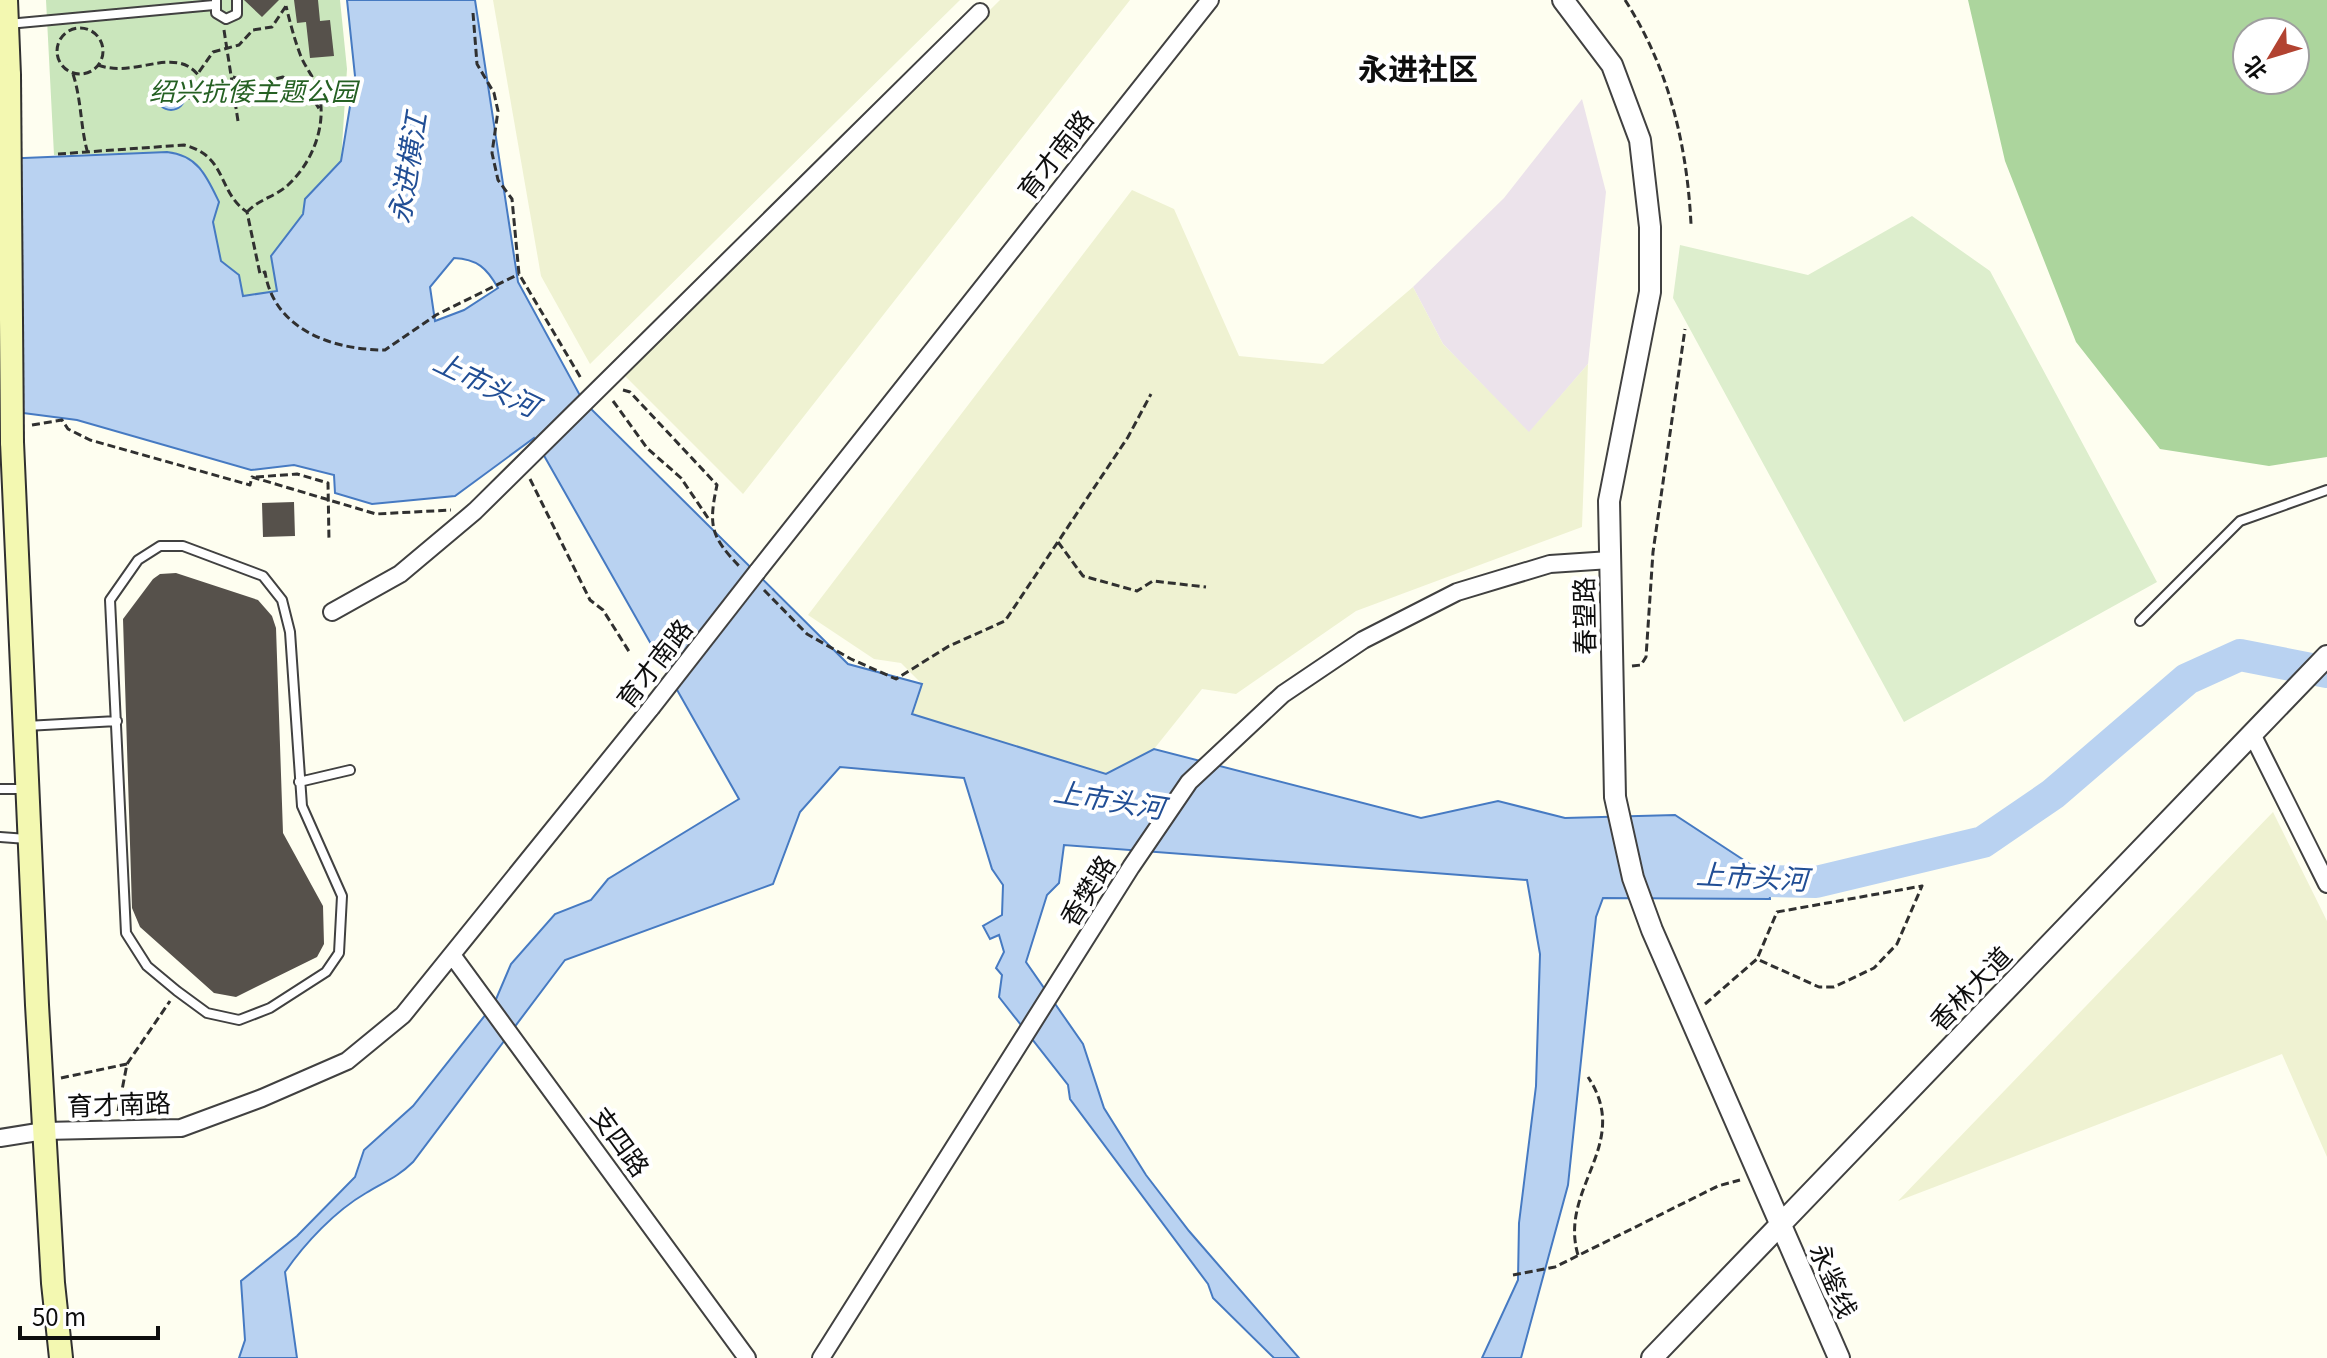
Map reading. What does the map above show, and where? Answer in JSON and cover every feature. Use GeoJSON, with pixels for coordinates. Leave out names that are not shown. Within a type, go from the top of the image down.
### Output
{"type":"FeatureCollection","features":[{"type":"Feature","properties":{"kind":"main road"},"geometry":{"type":"LineString","coordinates":[[6,0],[12,442],[41,1082],[61,1358]]}},
{"type":"Feature","properties":{"kind":"street","name":"育才南路"},"geometry":{"type":"LineString","coordinates":[[0,1138],[44,1131],[181,1128],[262,1098],[347,1061],[403,1015],[651,708],[752,574],[1210,0]]}},
{"type":"Feature","properties":{"kind":"street","name":"春望路"},"geometry":{"type":"LineString","coordinates":[[1563,0],[1612,65],[1640,140],[1650,227],[1650,292],[1609,501],[1615,797],[1633,878],[1652,930],[1779,1226]]}},
{"type":"Feature","properties":{"kind":"street"},"geometry":{"type":"LineString","coordinates":[[332,612],[400,574],[475,511],[521,462],[980,12]]}},
{"type":"Feature","properties":{"kind":"street","name":"香樊路"},"geometry":{"type":"LineString","coordinates":[[821,1358],[1131,867],[1189,782],[1283,694],[1363,640],[1457,592],[1550,564],[1610,560]]}},
{"type":"Feature","properties":{"kind":"street","name":"香林大道"},"geometry":{"type":"LineString","coordinates":[[1652,1358],[2327,656]]}},
{"type":"Feature","properties":{"kind":"street"},"geometry":{"type":"LineString","coordinates":[[2252,734],[2327,884]]}},
{"type":"Feature","properties":{"kind":"street","name":"支四路"},"geometry":{"type":"LineString","coordinates":[[452,955],[526,1052],[747,1358]]}},
{"type":"Feature","properties":{"kind":"street","name":"永鉴线"},"geometry":{"type":"LineString","coordinates":[[1779,1226],[1839,1358]]}},
{"type":"Feature","properties":{"kind":"lane"},"geometry":{"type":"LineString","coordinates":[[7,24],[215,3],[218,17],[230,19],[238,10],[237,0]]}},
{"type":"Feature","properties":{"kind":"lane"},"geometry":{"type":"LineString","coordinates":[[2140,621],[2240,521],[2327,490]]}},
{"type":"Feature","properties":{"kind":"lane"},"geometry":{"type":"LineString","coordinates":[[160,546],[183,546],[263,576],[282,600],[290,632],[299,782],[312,835],[342,896],[339,953],[326,972],[270,1008],[239,1020],[207,1013],[147,966],[126,933],[117,721],[110,600],[138,560],[160,546]]}},
{"type":"Feature","properties":{"kind":"lane"},"geometry":{"type":"LineString","coordinates":[[26,726],[117,721]]}},
{"type":"Feature","properties":{"kind":"lane"},"geometry":{"type":"LineString","coordinates":[[299,782],[350,770]]}},
{"type":"Feature","properties":{"kind":"lane"},"geometry":{"type":"LineString","coordinates":[[0,789],[30,789]]}},
{"type":"Feature","properties":{"kind":"lane"},"geometry":{"type":"LineString","coordinates":[[0,837],[31,840]]}},
{"type":"Feature","properties":{"kind":"path"},"geometry":{"type":"LineString","coordinates":[[1625,0],[1671,96],[1688,169],[1691,224]]}},
{"type":"Feature","properties":{"kind":"path"},"geometry":{"type":"LineString","coordinates":[[198,72],[213,52],[239,45],[253,30],[272,27],[286,6],[301,57],[320,94],[320,125],[304,167],[288,185],[273,196],[256,202],[247,212]]}},
{"type":"Feature","properties":{"kind":"path"},"geometry":{"type":"LineString","coordinates":[[473,13],[477,64],[494,93],[498,111],[492,153],[498,180],[512,199],[519,274],[575,369]]}},
{"type":"Feature","properties":{"kind":"path"},"geometry":{"type":"LineString","coordinates":[[73,74],[87,73],[98,65],[103,50],[97,36],[76,28],[62,35],[56,50],[61,65],[73,74],[83,105],[82,131],[88,154]]}},
{"type":"Feature","properties":{"kind":"path"},"geometry":{"type":"LineString","coordinates":[[227,47],[238,121]]}},
{"type":"Feature","properties":{"kind":"path"},"geometry":{"type":"LineString","coordinates":[[98,65],[113,71],[134,70],[179,61],[198,72],[205,86]]}},
{"type":"Feature","properties":{"kind":"path"},"geometry":{"type":"LineString","coordinates":[[231,76],[256,84]]}},
{"type":"Feature","properties":{"kind":"path"},"geometry":{"type":"LineString","coordinates":[[236,102],[256,84],[283,77],[308,91],[320,110]]}},
{"type":"Feature","properties":{"kind":"path"},"geometry":{"type":"LineString","coordinates":[[232,83],[188,88],[190,101],[234,97]]}},
{"type":"Feature","properties":{"kind":"path"},"geometry":{"type":"LineString","coordinates":[[58,154],[184,145],[201,149],[226,180],[234,203],[247,212],[260,274],[265,272],[268,290],[280,311],[299,328],[333,343],[366,350],[385,350],[398,345],[436,315],[519,274]]}},
{"type":"Feature","properties":{"kind":"path"},"geometry":{"type":"LineString","coordinates":[[1613,670],[1641,665],[1646,657],[1653,552],[1685,329]]}},
{"type":"Feature","properties":{"kind":"path"},"geometry":{"type":"LineString","coordinates":[[595,389],[630,392],[717,485],[709,520]]}},
{"type":"Feature","properties":{"kind":"path"},"geometry":{"type":"LineString","coordinates":[[595,389],[647,448],[681,478],[709,520],[723,549],[752,574],[807,634],[851,659],[896,679],[949,646],[1005,621],[1128,437],[1151,394]]}},
{"type":"Feature","properties":{"kind":"path"},"geometry":{"type":"LineString","coordinates":[[62,420],[68,429],[90,440],[250,485],[252,477]]}},
{"type":"Feature","properties":{"kind":"path"},"geometry":{"type":"LineString","coordinates":[[252,477],[297,474],[328,483],[329,541]]}},
{"type":"Feature","properties":{"kind":"path"},"geometry":{"type":"LineString","coordinates":[[508,476],[516,489],[531,479],[590,600],[603,610],[630,653]]}},
{"type":"Feature","properties":{"kind":"path"},"geometry":{"type":"LineString","coordinates":[[252,477],[376,514],[475,511]]}},
{"type":"Feature","properties":{"kind":"path"},"geometry":{"type":"LineString","coordinates":[[1058,542],[1083,576],[1137,591],[1153,581],[1206,587]]}},
{"type":"Feature","properties":{"kind":"path"},"geometry":{"type":"LineString","coordinates":[[1689,1018],[1757,959],[1777,912],[1922,886],[1897,944],[1874,968],[1834,987],[1819,987],[1757,959]]}},
{"type":"Feature","properties":{"kind":"path"},"geometry":{"type":"LineString","coordinates":[[114,1129],[127,1064],[177,991]]}},
{"type":"Feature","properties":{"kind":"path"},"geometry":{"type":"LineString","coordinates":[[41,1082],[127,1064]]}},
{"type":"Feature","properties":{"kind":"path"},"geometry":{"type":"LineString","coordinates":[[1578,1255],[1572,1234],[1573,1223],[1604,1133],[1600,1095],[1588,1077]]}},
{"type":"Feature","properties":{"kind":"path"},"geometry":{"type":"LineString","coordinates":[[1513,1275],[1555,1267],[1718,1186],[1757,1175]]}},
{"type":"Feature","properties":{"kind":"shaded area"},"geometry":{"type":"Polygon","coordinates":[[[1582,99],[1606,192],[1588,364],[1529,433],[1443,344],[1413,287],[1504,198],[1582,99]]]}},
{"type":"Feature","properties":{"kind":"green space","name":"绍兴抗倭主题公园"},"geometry":{"type":"Polygon","coordinates":[[[46,0],[340,0],[347,69],[341,161],[306,199],[303,214],[271,256],[278,291],[243,296],[239,275],[221,261],[213,222],[219,202],[202,169],[167,152],[54,155],[46,0]]]}},
{"type":"Feature","properties":{"kind":"green space"},"geometry":{"type":"Polygon","coordinates":[[[493,0],[960,0],[590,364],[541,276],[493,0]]]}},
{"type":"Feature","properties":{"kind":"green space"},"geometry":{"type":"Polygon","coordinates":[[[1000,0],[1130,0],[743,494],[623,374],[1000,0]]]}},
{"type":"Feature","properties":{"kind":"green space"},"geometry":{"type":"Polygon","coordinates":[[[1968,0],[2327,0],[2327,457],[2269,466],[2160,449],[2076,342],[2005,161],[1968,0]]]}},
{"type":"Feature","properties":{"kind":"green space"},"geometry":{"type":"Polygon","coordinates":[[[1132,190],[1174,209],[1239,356],[1323,364],[1413,287],[1443,344],[1529,432],[1588,364],[1582,527],[1356,611],[1236,694],[1202,689],[1154,749],[1106,774],[912,714],[922,684],[901,663],[874,659],[808,615],[1132,190]]]}},
{"type":"Feature","properties":{"kind":"green space"},"geometry":{"type":"Polygon","coordinates":[[[1912,216],[1990,271],[2157,582],[1904,722],[1673,298],[1680,245],[1808,275],[1912,216]]]}},
{"type":"Feature","properties":{"kind":"green space"},"geometry":{"type":"Polygon","coordinates":[[[2273,812],[2327,921],[2327,1157],[2282,1054],[1898,1201],[2273,812]]]}},
{"type":"Feature","properties":{"kind":"water","name":"永进横江"},"geometry":{"type":"Polygon","coordinates":[[[347,0],[475,0],[518,282],[583,401],[848,664],[922,684],[912,714],[1106,774],[1154,749],[1421,818],[1498,801],[1565,818],[1675,815],[1768,876],[1770,899],[1603,898],[1596,917],[1568,1185],[1521,1358],[1482,1358],[1518,1280],[1519,1223],[1536,1086],[1540,954],[1527,880],[1064,845],[1059,883],[1047,895],[1026,962],[1083,1044],[1104,1108],[1146,1175],[1189,1231],[1299,1358],[1274,1358],[1213,1298],[1208,1284],[1070,1099],[1068,1085],[999,997],[1002,975],[996,968],[1004,952],[999,935],[990,939],[983,926],[1002,915],[1003,885],[992,869],[964,778],[840,767],[800,812],[773,884],[565,960],[413,1162],[332,1218],[285,1272],[297,1358],[239,1358],[245,1340],[241,1281],[297,1236],[355,1177],[364,1150],[413,1106],[494,1004],[511,964],[555,914],[591,900],[608,879],[739,799],[534,438],[455,496],[372,504],[335,493],[334,475],[294,465],[251,470],[77,420],[0,410],[0,159],[167,152],[187,158],[200,169],[219,202],[213,222],[221,261],[239,275],[243,296],[277,291],[271,256],[303,214],[305,199],[341,161],[355,76],[347,0]],[[454,258],[430,287],[435,321],[464,310],[498,288],[480,266],[469,260],[454,258]]]}},
{"type":"Feature","properties":{"kind":"water"},"geometry":{"type":"Polygon","coordinates":[[[171,82],[181,86],[185,96],[181,106],[171,110],[161,106],[157,96],[161,86],[171,82]]]}},
{"type":"Feature","properties":{"kind":"building"},"geometry":{"type":"Polygon","coordinates":[[[244,0],[279,0],[262,17],[244,0]]]}},
{"type":"Feature","properties":{"kind":"building"},"geometry":{"type":"Polygon","coordinates":[[[294,0],[318,0],[320,21],[330,20],[334,56],[310,58],[306,22],[297,23],[294,0]]]}},
{"type":"Feature","properties":{"kind":"building"},"geometry":{"type":"Polygon","coordinates":[[[294,502],[295,536],[263,537],[262,503],[294,502]]]}},
{"type":"Feature","properties":{"kind":"building"},"geometry":{"type":"Polygon","coordinates":[[[176,573],[258,600],[272,616],[276,628],[283,833],[323,906],[324,944],[317,957],[236,997],[214,993],[140,927],[132,908],[123,619],[153,579],[160,574],[176,573]]]}},
{"type":"Feature","properties":{"kind":"waterway","name":"上市头河"},"geometry":{"type":"LineString","coordinates":[[1727,880],[1816,882],[1983,842],[2053,794],[2187,679],[2240,655],[2327,672]]}},
{"type":"Feature","properties":{"kind":"district","name":"永进社区"},"geometry":{"type":"Point","coordinates":[1418,70]}}]}
